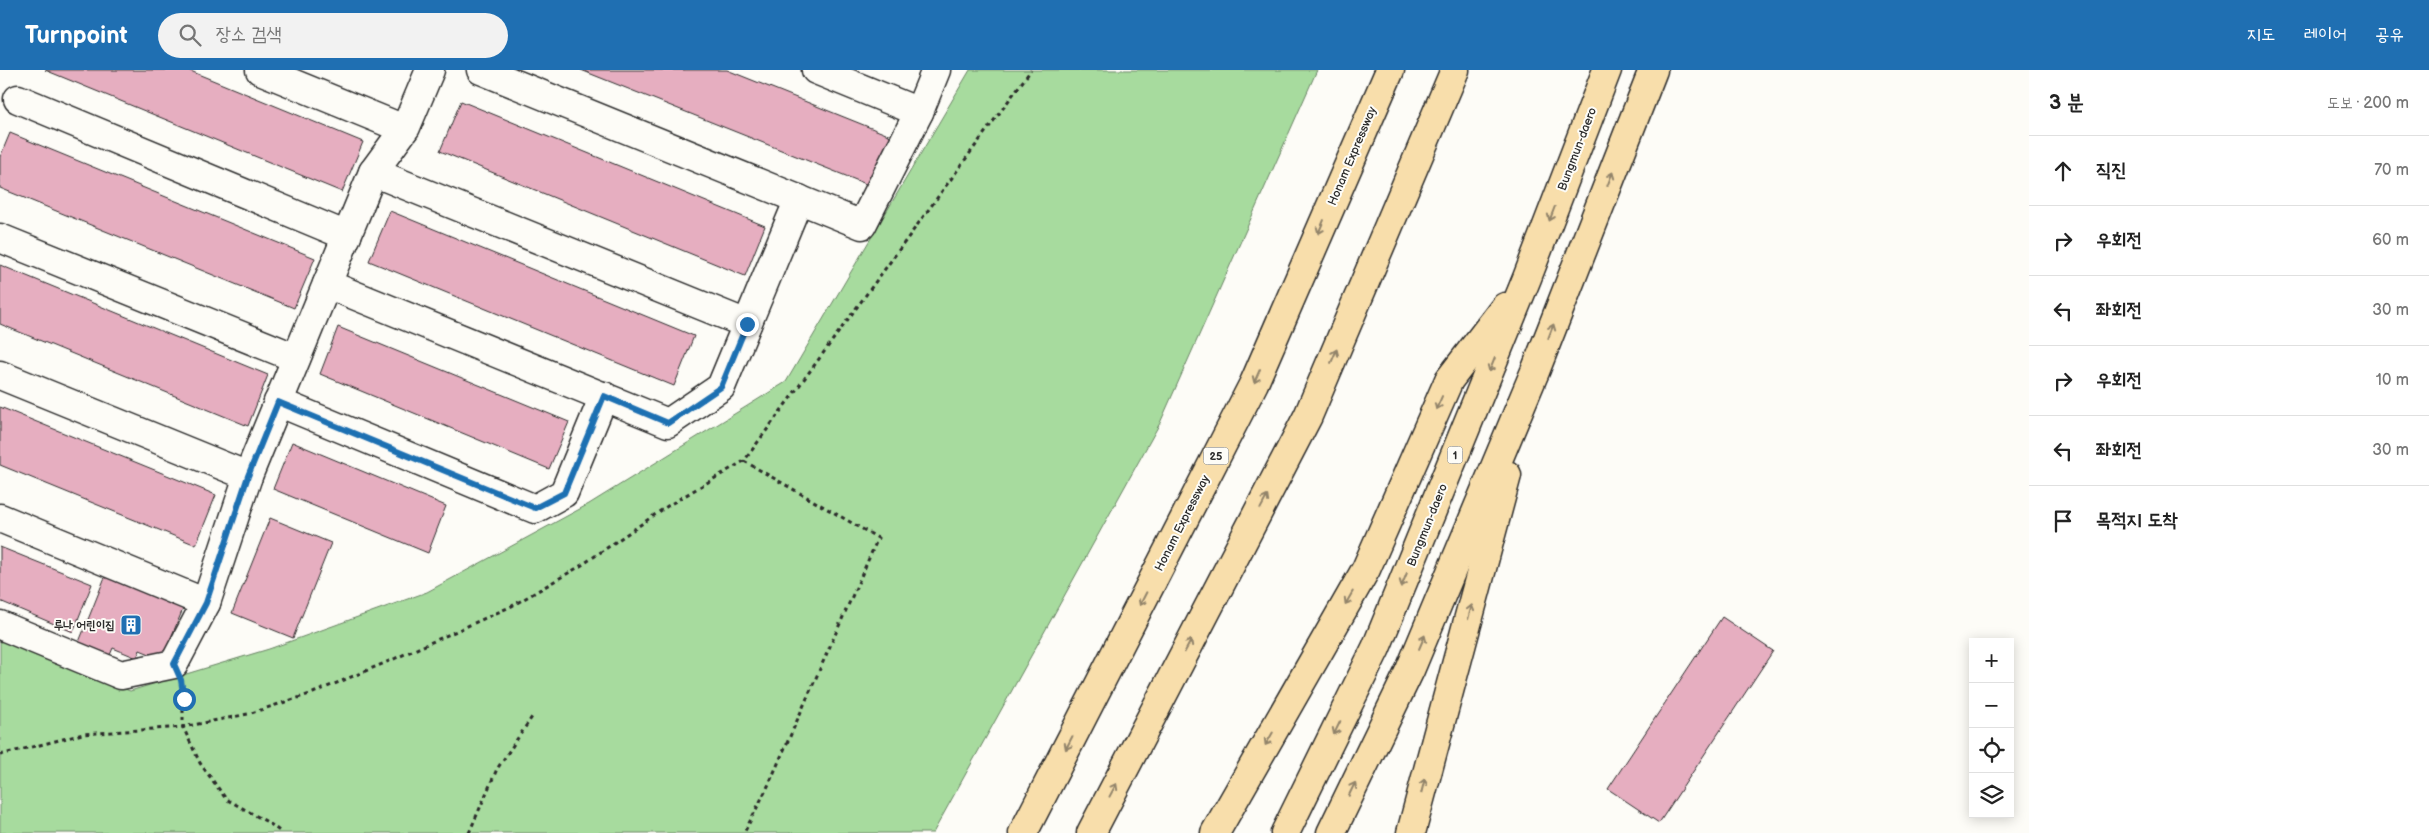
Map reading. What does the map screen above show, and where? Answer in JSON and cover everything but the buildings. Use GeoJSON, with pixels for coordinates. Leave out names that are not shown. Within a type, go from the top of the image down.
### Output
{"type":"FeatureCollection","features":[{"type":"Feature","properties":{"kind":"main road","name":"Honam Expressway"},"geometry":{"type":"LineString","coordinates":[[1023,833],[1254,383],[1390,70]]}},
{"type":"Feature","properties":{"kind":"main road"},"geometry":{"type":"LineString","coordinates":[[1090,833],[1308,416],[1455,70]]}},
{"type":"Feature","properties":{"kind":"main road","name":"Bungmun-daero"},"geometry":{"type":"LineString","coordinates":[[1285,833],[1376,648],[1527,278],[1607,70]]}},
{"type":"Feature","properties":{"kind":"main road"},"geometry":{"type":"LineString","coordinates":[[1331,833],[1410,670],[1536,369],[1653,70]]}},
{"type":"Feature","properties":{"kind":"main road"},"geometry":{"type":"LineString","coordinates":[[1215,833],[1366,569],[1449,380],[1527,278]]}},
{"type":"Feature","properties":{"kind":"main road"},"geometry":{"type":"LineString","coordinates":[[1411,833],[1536,369]]}},
{"type":"Feature","properties":{"kind":"lane"},"geometry":{"type":"LineString","coordinates":[[260,70],[404,129]]}},
{"type":"Feature","properties":{"kind":"lane"},"geometry":{"type":"LineString","coordinates":[[0,625],[121,676],[174,664],[206,603],[248,476],[373,172],[404,129],[430,70]]}},
{"type":"Feature","properties":{"kind":"lane"},"geometry":{"type":"LineString","coordinates":[[482,70],[862,224],[919,112],[936,70]]}},
{"type":"Feature","properties":{"kind":"lane"},"geometry":{"type":"LineString","coordinates":[[816,70],[919,112]]}},
{"type":"Feature","properties":{"kind":"lane"},"geometry":{"type":"LineString","coordinates":[[18,99],[347,236]]}},
{"type":"Feature","properties":{"kind":"lane"},"geometry":{"type":"LineString","coordinates":[[373,172],[747,324]]}},
{"type":"Feature","properties":{"kind":"lane"},"geometry":{"type":"LineString","coordinates":[[327,284],[668,423],[721,387],[800,199]]}},
{"type":"Feature","properties":{"kind":"lane"},"geometry":{"type":"LineString","coordinates":[[0,238],[296,358]]}},
{"type":"Feature","properties":{"kind":"lane"},"geometry":{"type":"LineString","coordinates":[[0,374],[248,476]]}},
{"type":"Feature","properties":{"kind":"lane"},"geometry":{"type":"LineString","coordinates":[[278,402],[535,508],[564,493],[604,396]]}},
{"type":"Feature","properties":{"kind":"lane"},"geometry":{"type":"LineString","coordinates":[[0,518],[206,603]]}},
{"type":"Feature","properties":{"kind":"path"},"geometry":{"type":"LineString","coordinates":[[744,461],[878,538],[768,786],[744,833]]}},
{"type":"Feature","properties":{"kind":"path"},"geometry":{"type":"LineString","coordinates":[[174,664],[183,690],[182,727],[200,763],[226,799],[270,823],[282,833]]}},
{"type":"Feature","properties":{"kind":"path"},"geometry":{"type":"LineString","coordinates":[[469,833],[497,769],[532,716]]}},
{"type":"Feature","properties":{"kind":"green space"},"geometry":{"type":"Polygon","coordinates":[[[970,70],[1317,70],[1160,423],[933,833],[0,833],[0,636],[130,691],[269,649],[427,592],[589,504],[786,382],[970,70]]]}},
{"type":"Feature","properties":{"kind":"place","name":"루나 어린이집"},"geometry":{"type":"Point","coordinates":[131,625]}},
{"type":"Feature","properties":{"kind":"route"},"geometry":{"type":"LineString","coordinates":[[184,699],[181,680],[174,664],[206,603],[248,476],[278,402],[535,508],[564,493],[604,396],[668,423],[721,387],[747,324]]}}]}
